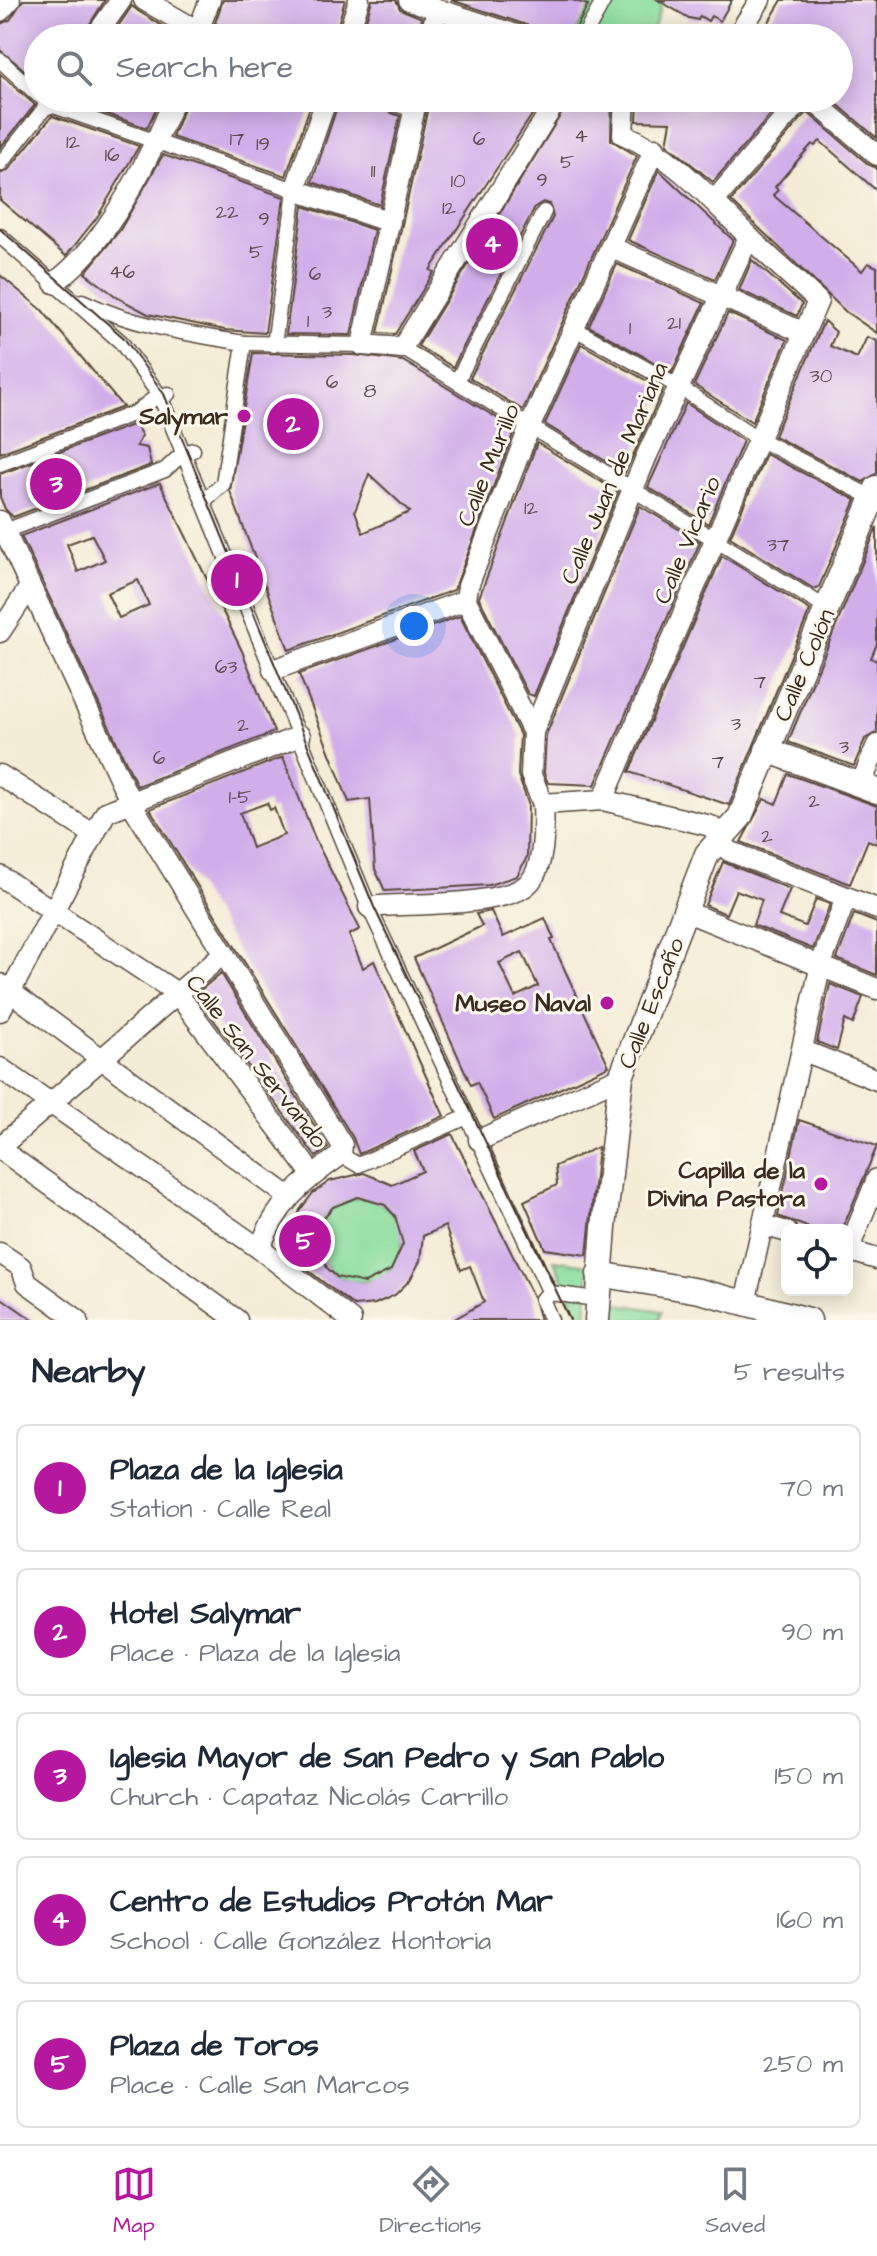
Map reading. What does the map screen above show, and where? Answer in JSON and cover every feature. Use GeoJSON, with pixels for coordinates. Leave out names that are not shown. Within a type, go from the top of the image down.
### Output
{"type":"FeatureCollection","features":[{"type":"Feature","properties":{"kind":"street"},"geometry":{"type":"LineString","coordinates":[[0,11],[10,0]]}},
{"type":"Feature","properties":{"kind":"street"},"geometry":{"type":"LineString","coordinates":[[104,24],[121,0]]}},
{"type":"Feature","properties":{"kind":"street"},"geometry":{"type":"LineString","coordinates":[[144,0],[181,24]]}},
{"type":"Feature","properties":{"kind":"street"},"geometry":{"type":"LineString","coordinates":[[200,24],[210,0]]}},
{"type":"Feature","properties":{"kind":"street"},"geometry":{"type":"LineString","coordinates":[[351,24],[359,0]]}},
{"type":"Feature","properties":{"kind":"street"},"geometry":{"type":"LineString","coordinates":[[409,0],[483,24]]}},
{"type":"Feature","properties":{"kind":"street"},"geometry":{"type":"LineString","coordinates":[[591,24],[604,0]]}},
{"type":"Feature","properties":{"kind":"street"},"geometry":{"type":"LineString","coordinates":[[745,24],[760,0]]}},
{"type":"Feature","properties":{"kind":"street"},"geometry":{"type":"LineString","coordinates":[[433,24],[437,9]]}},
{"type":"Feature","properties":{"kind":"street"},"geometry":{"type":"LineString","coordinates":[[0,60],[24,81]]}},
{"type":"Feature","properties":{"kind":"street"},"geometry":{"type":"LineString","coordinates":[[0,164],[36,112]]}},
{"type":"Feature","properties":{"kind":"street"},"geometry":{"type":"LineString","coordinates":[[80,112],[390,222]]}},
{"type":"Feature","properties":{"kind":"street"},"geometry":{"type":"LineString","coordinates":[[54,283],[71,271],[110,218],[157,141],[169,112]]}},
{"type":"Feature","properties":{"kind":"street"},"geometry":{"type":"LineString","coordinates":[[274,345],[295,190],[322,112]]}},
{"type":"Feature","properties":{"kind":"street"},"geometry":{"type":"LineString","coordinates":[[362,345],[414,112]]}},
{"type":"Feature","properties":{"kind":"street"},"geometry":{"type":"LineString","coordinates":[[402,348],[549,112]]}},
{"type":"Feature","properties":{"kind":"street"},"geometry":{"type":"LineString","coordinates":[[624,112],[623,134],[655,148],[715,200],[749,237]]}},
{"type":"Feature","properties":{"kind":"street"},"geometry":{"type":"LineString","coordinates":[[715,200],[790,112]]}},
{"type":"Feature","properties":{"kind":"street"},"geometry":{"type":"LineString","coordinates":[[826,112],[877,155]]}},
{"type":"Feature","properties":{"kind":"street","name":"Calle Murillo"},"geometry":{"type":"LineString","coordinates":[[466,600],[468,586],[530,426],[613,248],[655,148]]}},
{"type":"Feature","properties":{"kind":"street"},"geometry":{"type":"LineString","coordinates":[[457,381],[544,212]]}},
{"type":"Feature","properties":{"kind":"street"},"geometry":{"type":"LineString","coordinates":[[0,236],[121,342],[164,395],[369,907],[467,1117],[548,1287],[597,1310]]}},
{"type":"Feature","properties":{"kind":"street","name":"Calle Juan de Mariana"},"geometry":{"type":"LineString","coordinates":[[533,732],[632,489],[749,237]]}},
{"type":"Feature","properties":{"kind":"street","name":"Calle Vicario"},"geometry":{"type":"LineString","coordinates":[[603,800],[818,301],[749,237]]}},
{"type":"Feature","properties":{"kind":"street"},"geometry":{"type":"LineString","coordinates":[[613,248],[804,333]]}},
{"type":"Feature","properties":{"kind":"street"},"geometry":{"type":"LineString","coordinates":[[72,297],[132,322],[244,343],[402,348],[828,609]]}},
{"type":"Feature","properties":{"kind":"street"},"geometry":{"type":"LineString","coordinates":[[575,329],[679,387],[757,438],[875,493]]}},
{"type":"Feature","properties":{"kind":"street"},"geometry":{"type":"LineString","coordinates":[[205,500],[223,484],[244,343]]}},
{"type":"Feature","properties":{"kind":"street"},"geometry":{"type":"LineString","coordinates":[[0,464],[135,413],[164,395]]}},
{"type":"Feature","properties":{"kind":"street"},"geometry":{"type":"LineString","coordinates":[[189,452],[165,470],[2,526],[131,803],[342,1145],[341,1155]]}},
{"type":"Feature","properties":{"kind":"street","name":"Calle Colón"},"geometry":{"type":"LineString","coordinates":[[724,833],[740,817],[875,493]]}},
{"type":"Feature","properties":{"kind":"street"},"geometry":{"type":"LineString","coordinates":[[0,632],[29,588]]}},
{"type":"Feature","properties":{"kind":"street"},"geometry":{"type":"LineString","coordinates":[[273,670],[466,600],[533,732],[531,775],[543,804],[544,830],[537,869],[524,888],[488,898],[369,907]]}},
{"type":"Feature","properties":{"kind":"street"},"geometry":{"type":"LineString","coordinates":[[0,1011],[5,988],[53,911],[106,812],[300,736]]}},
{"type":"Feature","properties":{"kind":"street"},"geometry":{"type":"LineString","coordinates":[[767,750],[869,788],[877,745]]}},
{"type":"Feature","properties":{"kind":"street"},"geometry":{"type":"LineString","coordinates":[[0,775],[93,834]]}},
{"type":"Feature","properties":{"kind":"street"},"geometry":{"type":"LineString","coordinates":[[543,804],[603,800],[711,826],[724,833],[729,851],[877,909]]}},
{"type":"Feature","properties":{"kind":"street","name":"Calle Escaño"},"geometry":{"type":"LineString","coordinates":[[597,1310],[621,1077],[707,854],[724,833]]}},
{"type":"Feature","properties":{"kind":"street","name":"Calle San Servando"},"geometry":{"type":"LineString","coordinates":[[0,876],[177,993],[312,1174]]}},
{"type":"Feature","properties":{"kind":"street"},"geometry":{"type":"LineString","coordinates":[[745,1303],[804,1051],[821,964],[846,898]]}},
{"type":"Feature","properties":{"kind":"street"},"geometry":{"type":"LineString","coordinates":[[687,912],[877,989]]}},
{"type":"Feature","properties":{"kind":"street"},"geometry":{"type":"LineString","coordinates":[[224,953],[49,1102],[0,1148],[237,1320]]}},
{"type":"Feature","properties":{"kind":"street"},"geometry":{"type":"LineString","coordinates":[[5,988],[289,1197]]}},
{"type":"Feature","properties":{"kind":"street"},"geometry":{"type":"LineString","coordinates":[[804,1051],[877,1080]]}},
{"type":"Feature","properties":{"kind":"street"},"geometry":{"type":"LineString","coordinates":[[0,1068],[260,1249],[351,1320]]}},
{"type":"Feature","properties":{"kind":"street"},"geometry":{"type":"LineString","coordinates":[[479,1140],[621,1077]]}},
{"type":"Feature","properties":{"kind":"street"},"geometry":{"type":"LineString","coordinates":[[341,1155],[358,1165],[467,1117]]}},
{"type":"Feature","properties":{"kind":"street"},"geometry":{"type":"LineString","coordinates":[[260,1249],[269,1222],[289,1197],[312,1174],[341,1155]]}},
{"type":"Feature","properties":{"kind":"street"},"geometry":{"type":"LineString","coordinates":[[853,1238],[877,1179]]}},
{"type":"Feature","properties":{"kind":"street"},"geometry":{"type":"LineString","coordinates":[[763,1225],[781,1230]]}},
{"type":"Feature","properties":{"kind":"street"},"geometry":{"type":"LineString","coordinates":[[853,1252],[877,1259]]}},
{"type":"Feature","properties":{"kind":"street"},"geometry":{"type":"LineString","coordinates":[[0,1253],[21,1267],[27,1283],[78,1320]]}},
{"type":"Feature","properties":{"kind":"street"},"geometry":{"type":"LineString","coordinates":[[599,1274],[745,1303],[809,1320]]}},
{"type":"Feature","properties":{"kind":"street"},"geometry":{"type":"LineString","coordinates":[[548,1287],[542,1299],[551,1320]]}},
{"type":"Feature","properties":{"kind":"green space"},"geometry":{"type":"Polygon","coordinates":[[[595,0],[663,0],[655,24],[580,24],[595,0]]]}},
{"type":"Feature","properties":{"kind":"green space"},"geometry":{"type":"Polygon","coordinates":[[[352,1198],[368,1198],[384,1205],[395,1216],[402,1240],[399,1256],[390,1270],[368,1282],[352,1282],[336,1275],[325,1264],[318,1248],[318,1232],[325,1216],[336,1205],[352,1198]]]}},
{"type":"Feature","properties":{"kind":"green space"},"geometry":{"type":"Polygon","coordinates":[[[554,1260],[589,1265],[586,1320],[582,1320],[554,1260]]]}},
{"type":"Feature","properties":{"kind":"green space"},"geometry":{"type":"Polygon","coordinates":[[[612,1303],[662,1311],[659,1320],[611,1320],[612,1303]]]}},
{"type":"Feature","properties":{"kind":"building"},"geometry":{"type":"Polygon","coordinates":[[[23,0],[105,0],[90,24],[24,24],[24,70],[0,50],[0,24],[10,20],[23,0]]]}},
{"type":"Feature","properties":{"kind":"building"},"geometry":{"type":"Polygon","coordinates":[[[223,0],[345,0],[338,24],[215,23],[223,0]]]}},
{"type":"Feature","properties":{"kind":"building"},"geometry":{"type":"Polygon","coordinates":[[[372,0],[396,0],[400,9],[422,18],[420,24],[365,24],[372,0]]]}},
{"type":"Feature","properties":{"kind":"building"},"geometry":{"type":"Polygon","coordinates":[[[451,0],[572,0],[588,5],[578,24],[524,24],[451,0]]]}},
{"type":"Feature","properties":{"kind":"building"},"geometry":{"type":"Polygon","coordinates":[[[658,0],[732,0],[720,21],[711,16],[708,21],[700,16],[698,20],[689,18],[658,0]]]}},
{"type":"Feature","properties":{"kind":"building"},"geometry":{"type":"Polygon","coordinates":[[[782,0],[877,0],[877,138],[846,112],[853,112],[853,24],[768,24],[782,0]]]}},
{"type":"Feature","properties":{"kind":"building"},"geometry":{"type":"Polygon","coordinates":[[[132,6],[159,24],[120,24],[132,6]]]}},
{"type":"Feature","properties":{"kind":"building"},"geometry":{"type":"Polygon","coordinates":[[[0,74],[24,95],[24,112],[29,112],[0,148],[0,74]]]}},
{"type":"Feature","properties":{"kind":"building"},"geometry":{"type":"Polygon","coordinates":[[[101,112],[154,112],[147,128],[101,112]]]}},
{"type":"Feature","properties":{"kind":"building"},"geometry":{"type":"Polygon","coordinates":[[[182,112],[308,112],[286,176],[172,137],[182,112]]]}},
{"type":"Feature","properties":{"kind":"building"},"geometry":{"type":"Polygon","coordinates":[[[335,112],[389,112],[400,116],[380,205],[312,182],[335,112]]]}},
{"type":"Feature","properties":{"kind":"building"},"geometry":{"type":"Polygon","coordinates":[[[427,112],[534,112],[430,270],[434,272],[395,334],[378,333],[427,112]]]}},
{"type":"Feature","properties":{"kind":"building"},"geometry":{"type":"Polygon","coordinates":[[[562,112],[612,112],[611,140],[637,156],[523,410],[470,378],[553,217],[549,204],[543,202],[535,207],[453,367],[418,346],[562,112]]]}},
{"type":"Feature","properties":{"kind":"building"},"geometry":{"type":"Polygon","coordinates":[[[638,112],[773,112],[713,182],[667,144],[671,122],[637,121],[638,112]]]}},
{"type":"Feature","properties":{"kind":"building"},"geometry":{"type":"Polygon","coordinates":[[[807,112],[869,165],[877,168],[877,191],[820,141],[815,146],[812,144],[798,160],[775,187],[778,190],[773,195],[862,271],[868,263],[877,267],[877,333],[846,312],[731,201],[807,112]]]}},
{"type":"Feature","properties":{"kind":"building"},"geometry":{"type":"Polygon","coordinates":[[[52,116],[139,146],[98,216],[66,256],[0,200],[0,174],[8,170],[52,116]]]}},
{"type":"Feature","properties":{"kind":"building"},"geometry":{"type":"Polygon","coordinates":[[[163,155],[284,197],[265,333],[225,330],[148,314],[118,298],[85,273],[120,230],[163,155]]]}},
{"type":"Feature","properties":{"kind":"building"},"geometry":{"type":"Polygon","coordinates":[[[659,170],[733,240],[715,279],[628,240],[659,170]]]}},
{"type":"Feature","properties":{"kind":"building"},"geometry":{"type":"Polygon","coordinates":[[[303,206],[374,230],[351,335],[286,334],[303,206]]]}},
{"type":"Feature","properties":{"kind":"building"},"geometry":{"type":"Polygon","coordinates":[[[752,260],[802,304],[797,316],[739,290],[752,260]]]}},
{"type":"Feature","properties":{"kind":"building"},"geometry":{"type":"Polygon","coordinates":[[[617,264],[704,303],[672,372],[589,326],[617,264]]]}},
{"type":"Feature","properties":{"kind":"building"},"geometry":{"type":"Polygon","coordinates":[[[0,275],[42,310],[123,407],[0,453],[0,275]]]}},
{"type":"Feature","properties":{"kind":"building"},"geometry":{"type":"Polygon","coordinates":[[[728,313],[787,340],[752,422],[694,385],[728,313]]]}},
{"type":"Feature","properties":{"kind":"building"},"geometry":{"type":"Polygon","coordinates":[[[824,321],[836,332],[830,346],[857,358],[867,337],[877,341],[877,473],[863,482],[774,436],[824,321]]]}},
{"type":"Feature","properties":{"kind":"building"},"geometry":{"type":"Polygon","coordinates":[[[581,344],[663,390],[625,473],[545,424],[581,344]]]}},
{"type":"Feature","properties":{"kind":"building"},"geometry":{"type":"Polygon","coordinates":[[[253,353],[354,355],[403,361],[515,429],[454,590],[289,650],[230,491],[253,353]],[[369,474],[355,511],[363,533],[410,512],[369,474]]]}},
{"type":"Feature","properties":{"kind":"building"},"geometry":{"type":"Polygon","coordinates":[[[686,403],[743,441],[708,524],[648,487],[686,403]]]}},
{"type":"Feature","properties":{"kind":"building"},"geometry":{"type":"Polygon","coordinates":[[[135,424],[142,436],[136,446],[147,448],[151,465],[13,517],[5,509],[0,497],[0,474],[135,424]]]}},
{"type":"Feature","properties":{"kind":"building"},"geometry":{"type":"Polygon","coordinates":[[[537,443],[618,492],[534,696],[528,694],[479,598],[537,443]]]}},
{"type":"Feature","properties":{"kind":"building"},"geometry":{"type":"Polygon","coordinates":[[[766,454],[856,500],[819,587],[814,589],[730,537],[766,454]]]}},
{"type":"Feature","properties":{"kind":"building"},"geometry":{"type":"Polygon","coordinates":[[[160,483],[242,651],[274,732],[137,786],[21,536],[160,483]],[[92,535],[67,544],[78,572],[105,560],[92,535]],[[138,580],[107,593],[119,618],[149,605],[138,580]]]}},
{"type":"Feature","properties":{"kind":"building"},"geometry":{"type":"Polygon","coordinates":[[[640,506],[700,542],[595,785],[548,783],[544,773],[546,735],[640,506]]]}},
{"type":"Feature","properties":{"kind":"building"},"geometry":{"type":"Polygon","coordinates":[[[877,527],[877,644],[871,658],[877,661],[877,732],[865,739],[854,766],[788,742],[877,527]]]}},
{"type":"Feature","properties":{"kind":"building"},"geometry":{"type":"Polygon","coordinates":[[[722,556],[810,610],[729,805],[629,772],[722,556]]]}},
{"type":"Feature","properties":{"kind":"building"},"geometry":{"type":"Polygon","coordinates":[[[460,616],[520,735],[518,775],[528,803],[527,857],[517,876],[489,885],[385,891],[375,869],[370,799],[349,802],[299,674],[460,616]]]}},
{"type":"Feature","properties":{"kind":"building"},"geometry":{"type":"Polygon","coordinates":[[[283,757],[316,841],[360,929],[349,935],[363,968],[374,961],[444,1116],[359,1154],[353,1138],[150,809],[283,757]],[[267,803],[240,813],[252,848],[284,835],[274,808],[270,810],[267,803]]]}},
{"type":"Feature","properties":{"kind":"building"},"geometry":{"type":"Polygon","coordinates":[[[788,774],[877,806],[877,844],[868,840],[850,884],[741,842],[764,799],[776,804],[788,774]]]}},
{"type":"Feature","properties":{"kind":"building"},"geometry":{"type":"Polygon","coordinates":[[[723,862],[790,889],[779,916],[805,926],[816,899],[830,904],[813,949],[753,925],[762,900],[736,890],[726,914],[705,905],[723,862]]]}},
{"type":"Feature","properties":{"kind":"building"},"geometry":{"type":"Polygon","coordinates":[[[491,911],[503,937],[545,918],[554,939],[551,940],[609,1066],[494,1119],[477,1082],[471,1085],[414,958],[482,926],[476,914],[491,911]],[[522,952],[499,963],[515,997],[538,986],[522,952]]]}},
{"type":"Feature","properties":{"kind":"building"},"geometry":{"type":"Polygon","coordinates":[[[854,914],[877,923],[877,975],[837,959],[854,914]]]}},
{"type":"Feature","properties":{"kind":"building"},"geometry":{"type":"Polygon","coordinates":[[[221,973],[328,1148],[316,1157],[195,995],[221,973]]]}},
{"type":"Feature","properties":{"kind":"building"},"geometry":{"type":"Polygon","coordinates":[[[830,984],[863,997],[853,1024],[845,1020],[837,1050],[817,1042],[830,984]]]}},
{"type":"Feature","properties":{"kind":"building","name":"Capilla de la Divina Pastora"},"geometry":{"type":"Polygon","coordinates":[[[799,1120],[877,1146],[844,1224],[799,1224],[778,1216],[799,1120]]]}},
{"type":"Feature","properties":{"kind":"building"},"geometry":{"type":"Polygon","coordinates":[[[452,1134],[533,1296],[540,1320],[453,1320],[484,1302],[470,1266],[461,1270],[445,1226],[423,1236],[420,1261],[410,1280],[395,1295],[375,1304],[354,1306],[296,1261],[293,1231],[300,1210],[313,1193],[330,1181],[364,1173],[392,1185],[423,1171],[414,1151],[452,1134]],[[358,1197],[333,1207],[324,1217],[317,1243],[327,1268],[337,1277],[365,1283],[391,1270],[403,1244],[395,1216],[385,1205],[358,1197]]]}},
{"type":"Feature","properties":{"kind":"building"},"geometry":{"type":"Polygon","coordinates":[[[598,1147],[587,1255],[545,1249],[524,1201],[557,1185],[555,1166],[598,1147]]]}},
{"type":"Feature","properties":{"kind":"building"},"geometry":{"type":"Polygon","coordinates":[[[0,1297],[33,1320],[0,1320],[0,1297]]]}},
{"type":"Feature","properties":{"kind":"tram line"},"geometry":{"type":"LineString","coordinates":[[0,229],[124,338],[164,394],[374,907],[570,1320]]}},
{"type":"Feature","properties":{"kind":"place","name":"Centro de Estudios Protón Mar"},"geometry":{"type":"Point","coordinates":[492,244]}},
{"type":"Feature","properties":{"kind":"place","name":"Salymar"},"geometry":{"type":"Point","coordinates":[244,416]}},
{"type":"Feature","properties":{"kind":"place","name":"Hotel Salymar"},"geometry":{"type":"Point","coordinates":[293,424]}},
{"type":"Feature","properties":{"kind":"place","name":"Iglesia Mayor de San Pedro y San Pablo"},"geometry":{"type":"Point","coordinates":[56,484]}},
{"type":"Feature","properties":{"kind":"place","name":"Plaza de la Iglesia"},"geometry":{"type":"Point","coordinates":[237,580]}},
{"type":"Feature","properties":{"kind":"place","name":"Museo Naval"},"geometry":{"type":"Point","coordinates":[607,1003]}},
{"type":"Feature","properties":{"kind":"place","name":"Capilla de la Divina Pastora"},"geometry":{"type":"Point","coordinates":[821,1184]}},
{"type":"Feature","properties":{"kind":"place","name":"Plaza de Toros"},"geometry":{"type":"Point","coordinates":[305,1241]}}]}
